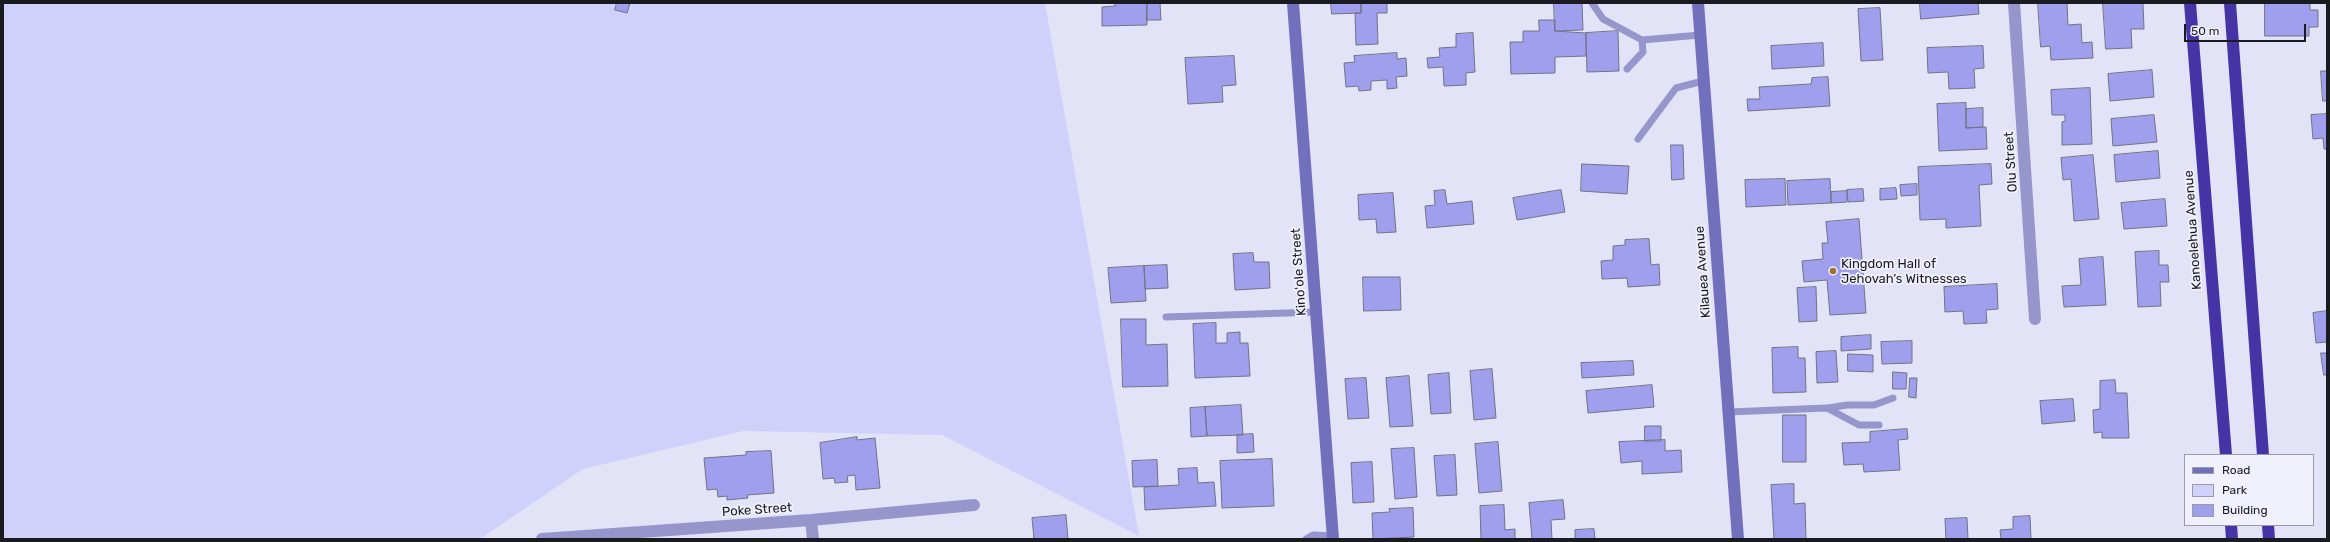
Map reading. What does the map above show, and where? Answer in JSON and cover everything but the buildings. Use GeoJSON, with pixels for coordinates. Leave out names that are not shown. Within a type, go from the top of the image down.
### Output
{"type":"FeatureCollection","features":[{"type":"Feature","properties":{"kind":"highway","name":"Kanoelehua Avenue"},"geometry":{"type":"LineString","coordinates":[[2190,3],[2226,454]]}},
{"type":"Feature","properties":{"kind":"highway"},"geometry":{"type":"LineString","coordinates":[[2230,3],[2263,454]]}},
{"type":"Feature","properties":{"kind":"highway"},"geometry":{"type":"LineString","coordinates":[[2231,526],[2232,539]]}},
{"type":"Feature","properties":{"kind":"highway"},"geometry":{"type":"LineString","coordinates":[[2268,526],[2269,539]]}},
{"type":"Feature","properties":{"kind":"street","name":"Kinoʻole Street"},"geometry":{"type":"LineString","coordinates":[[1293,3],[1333,537]]}},
{"type":"Feature","properties":{"kind":"street","name":"Kilauea Avenue"},"geometry":{"type":"LineString","coordinates":[[1698,3],[1738,539]]}},
{"type":"Feature","properties":{"kind":"street","name":"Olu Street"},"geometry":{"type":"LineString","coordinates":[[2014,3],[2035,319]]}},
{"type":"Feature","properties":{"kind":"street","name":"Poke Street"},"geometry":{"type":"LineString","coordinates":[[542,539],[811,520],[974,505]]}},
{"type":"Feature","properties":{"kind":"street"},"geometry":{"type":"LineString","coordinates":[[811,520],[812,539]]}},
{"type":"Feature","properties":{"kind":"lane"},"geometry":{"type":"LineString","coordinates":[[1592,3],[1604,19],[1642,40],[1700,35]]}},
{"type":"Feature","properties":{"kind":"lane"},"geometry":{"type":"LineString","coordinates":[[1626,69],[1643,52],[1642,40]]}},
{"type":"Feature","properties":{"kind":"lane"},"geometry":{"type":"LineString","coordinates":[[1638,139],[1676,88],[1703,81]]}},
{"type":"Feature","properties":{"kind":"lane"},"geometry":{"type":"LineString","coordinates":[[1166,317],[1316,312]]}},
{"type":"Feature","properties":{"kind":"lane"},"geometry":{"type":"LineString","coordinates":[[1728,412],[1828,408],[1847,405],[1874,405],[1893,398]]}},
{"type":"Feature","properties":{"kind":"lane"},"geometry":{"type":"LineString","coordinates":[[1828,408],[1859,425],[1879,425]]}},
{"type":"Feature","properties":{"kind":"lane"},"geometry":{"type":"LineString","coordinates":[[1306,539],[1313,535],[1333,537]]}},
{"type":"Feature","properties":{"kind":"green space"},"geometry":{"type":"Polygon","coordinates":[[[3,3],[1045,3],[1139,536],[942,435],[743,431],[583,469],[480,539],[3,539],[3,3]]]}},
{"type":"Feature","properties":{"kind":"place","name":"Kingdom Hall of Jehovah’s Witnesses"},"geometry":{"type":"Point","coordinates":[1833,271]}}]}
